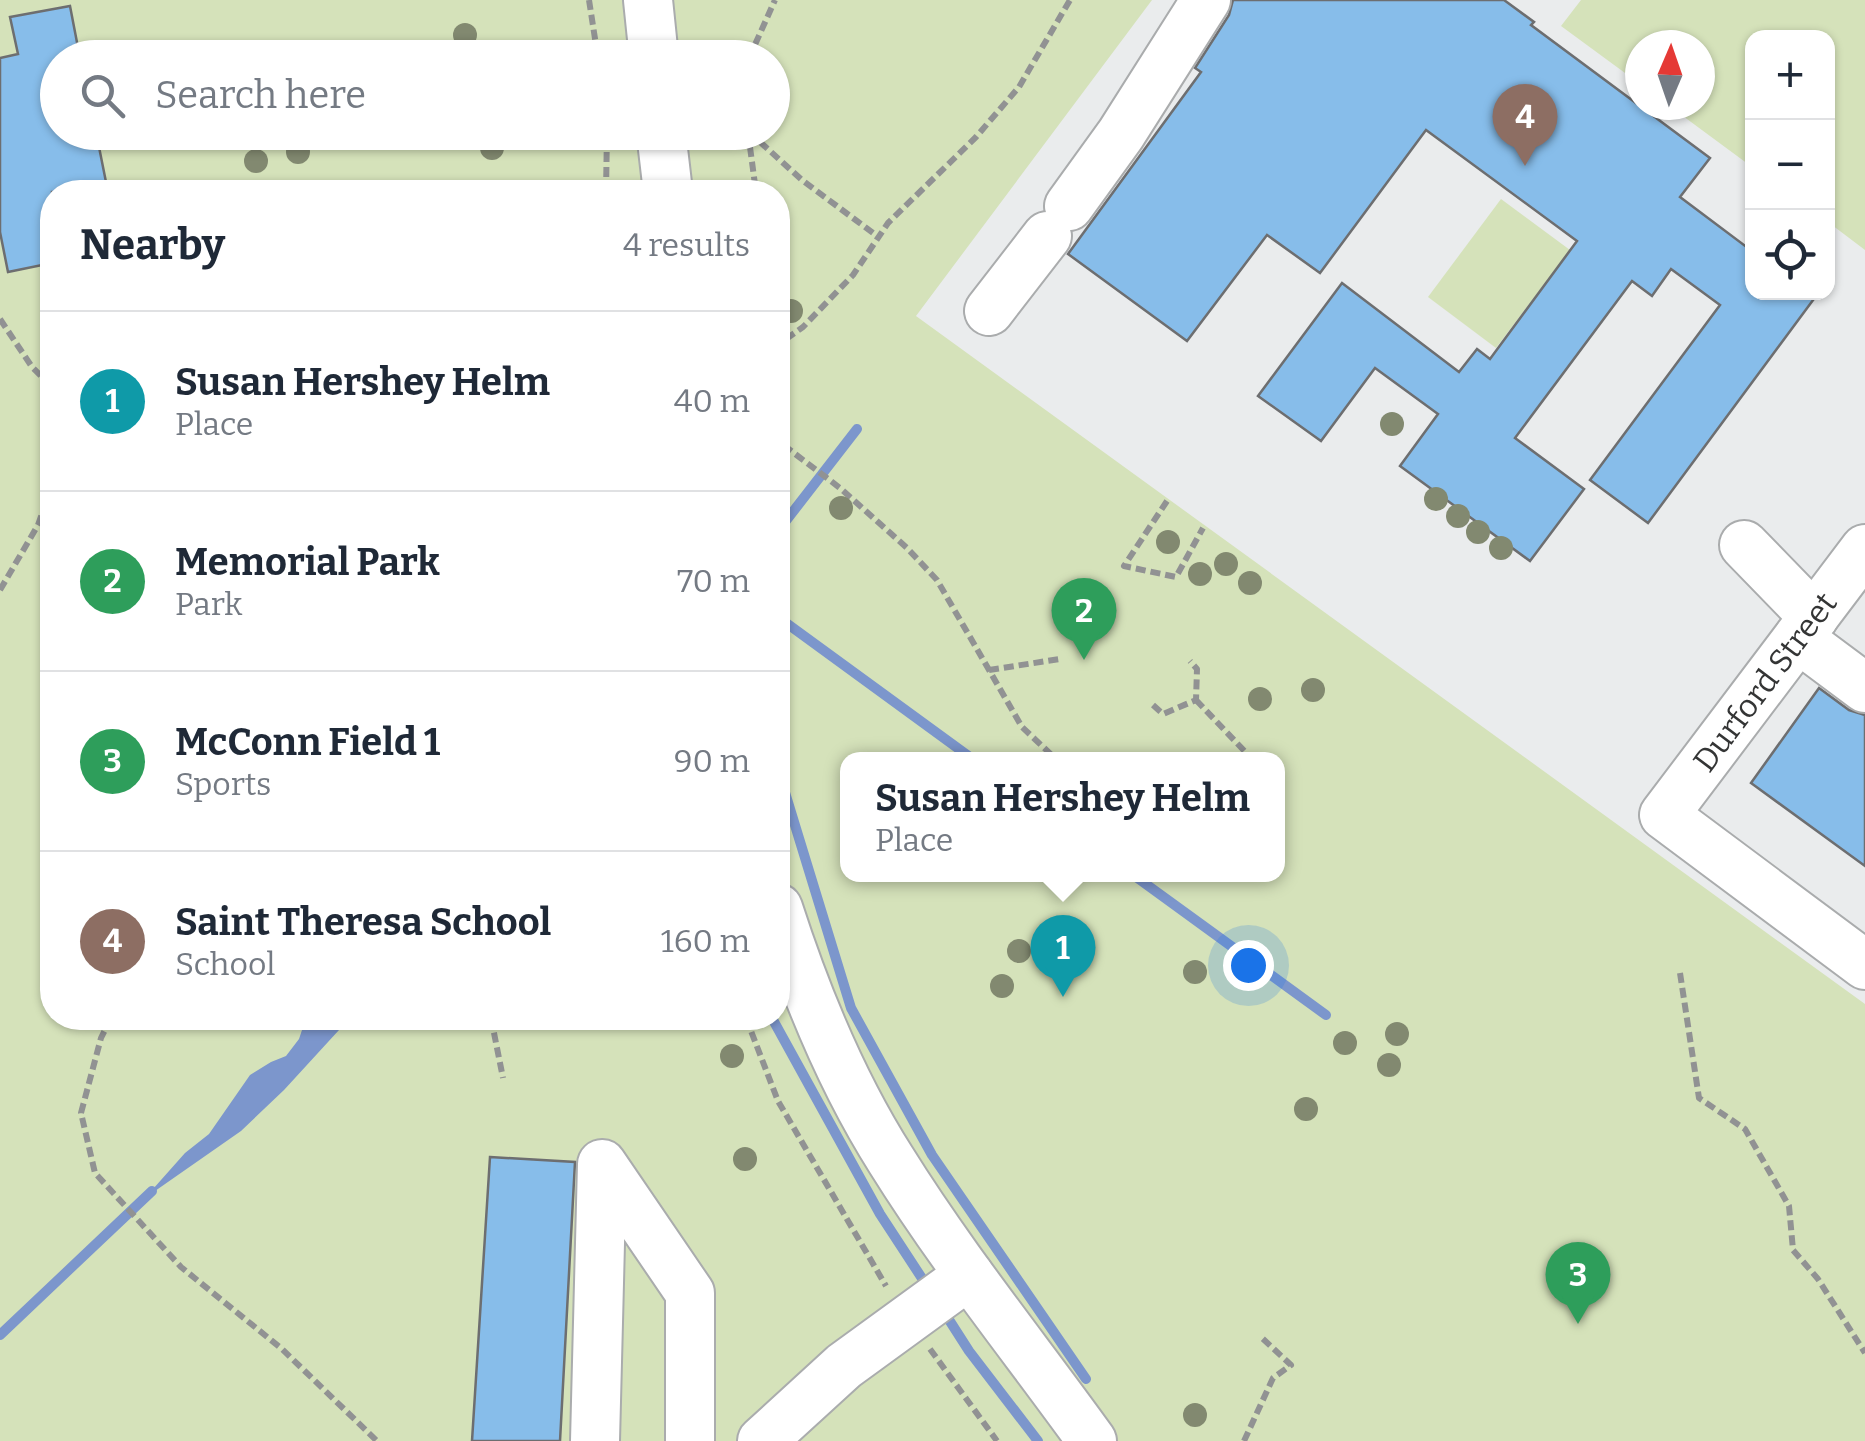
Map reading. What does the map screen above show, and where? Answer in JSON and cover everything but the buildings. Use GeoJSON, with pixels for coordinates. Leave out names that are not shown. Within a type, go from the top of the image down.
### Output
{"type":"FeatureCollection","features":[{"type":"Feature","properties":{"kind":"street"},"geometry":{"type":"LineString","coordinates":[[648,0],[652,40]]}},
{"type":"Feature","properties":{"kind":"street"},"geometry":{"type":"LineString","coordinates":[[989,310],[1122,134],[1206,0]]}},
{"type":"Feature","properties":{"kind":"street"},"geometry":{"type":"LineString","coordinates":[[663,150],[667,180]]}},
{"type":"Feature","properties":{"kind":"street"},"geometry":{"type":"LineString","coordinates":[[1744,545],[1806,627],[1865,688]]}},
{"type":"Feature","properties":{"kind":"street","name":"Durford Street"},"geometry":{"type":"LineString","coordinates":[[1865,549],[1664,815],[1865,965]]}},
{"type":"Feature","properties":{"kind":"street"},"geometry":{"type":"LineString","coordinates":[[790,945],[848,1080],[890,1158],[969,1275],[1092,1441]]}},
{"type":"Feature","properties":{"kind":"street"},"geometry":{"type":"LineString","coordinates":[[595,1441],[602,1164],[690,1293],[690,1441]]}},
{"type":"Feature","properties":{"kind":"street"},"geometry":{"type":"LineString","coordinates":[[762,1441],[844,1366],[969,1275]]}},
{"type":"Feature","properties":{"kind":"path"},"geometry":{"type":"LineString","coordinates":[[590,0],[596,40]]}},
{"type":"Feature","properties":{"kind":"path"},"geometry":{"type":"LineString","coordinates":[[758,40],[775,0]]}},
{"type":"Feature","properties":{"kind":"path"},"geometry":{"type":"LineString","coordinates":[[790,336],[852,275],[877,236],[976,136],[1019,86],[1070,0]]}},
{"type":"Feature","properties":{"kind":"path"},"geometry":{"type":"LineString","coordinates":[[606,180],[607,150]]}},
{"type":"Feature","properties":{"kind":"path"},"geometry":{"type":"LineString","coordinates":[[750,150],[754,180]]}},
{"type":"Feature","properties":{"kind":"path"},"geometry":{"type":"LineString","coordinates":[[768,150],[877,236]]}},
{"type":"Feature","properties":{"kind":"path"},"geometry":{"type":"LineString","coordinates":[[0,319],[40,375]]}},
{"type":"Feature","properties":{"kind":"path"},"geometry":{"type":"LineString","coordinates":[[790,450],[840,488],[937,580],[1022,727],[1049,752]]}},
{"type":"Feature","properties":{"kind":"path"},"geometry":{"type":"LineString","coordinates":[[1167,501],[1124,566],[1176,577],[1203,528]]}},
{"type":"Feature","properties":{"kind":"path"},"geometry":{"type":"LineString","coordinates":[[0,590],[40,520]]}},
{"type":"Feature","properties":{"kind":"path"},"geometry":{"type":"LineString","coordinates":[[989,670],[1060,660]]}},
{"type":"Feature","properties":{"kind":"path"},"geometry":{"type":"LineString","coordinates":[[1190,660],[1197,669],[1196,700],[1246,752]]}},
{"type":"Feature","properties":{"kind":"path"},"geometry":{"type":"LineString","coordinates":[[1153,705],[1163,714],[1196,700]]}},
{"type":"Feature","properties":{"kind":"path"},"geometry":{"type":"LineString","coordinates":[[1680,973],[1699,1098],[1745,1129],[1789,1206],[1794,1250],[1865,1353]]}},
{"type":"Feature","properties":{"kind":"path"},"geometry":{"type":"LineString","coordinates":[[105,1030],[81,1113],[94,1173],[181,1267],[282,1349],[377,1441]]}},
{"type":"Feature","properties":{"kind":"path"},"geometry":{"type":"LineString","coordinates":[[493,1030],[502,1078]]}},
{"type":"Feature","properties":{"kind":"path"},"geometry":{"type":"LineString","coordinates":[[751,1030],[778,1101],[880,1278],[997,1441]]}},
{"type":"Feature","properties":{"kind":"path"},"geometry":{"type":"LineString","coordinates":[[1244,1441],[1273,1378],[1292,1364],[1262,1338]]}},
{"type":"Feature","properties":{"kind":"green space"},"geometry":{"type":"Polygon","coordinates":[[[0,0],[1152,0],[916,316],[1865,1004],[1865,1441],[0,1441],[0,0]]]}},
{"type":"Feature","properties":{"kind":"green space"},"geometry":{"type":"Polygon","coordinates":[[[1581,0],[1865,0],[1865,250],[1835,227],[1835,30],[1745,30],[1745,162],[1688,120],[1715,120],[1715,30],[1625,30],[1625,73],[1561,26],[1581,0]]]}},
{"type":"Feature","properties":{"kind":"green space"},"geometry":{"type":"Polygon","coordinates":[[[1501,199],[1570,250],[1496,348],[1428,297],[1501,199]]]}},
{"type":"Feature","properties":{"kind":"water"},"geometry":{"type":"Polygon","coordinates":[[[302,1030],[339,1030],[241,1131],[145,1198],[185,1153],[209,1134],[250,1075],[286,1056],[302,1030]]]}},
{"type":"Feature","properties":{"kind":"waterway"},"geometry":{"type":"LineString","coordinates":[[790,516],[857,429]]}},
{"type":"Feature","properties":{"kind":"waterway"},"geometry":{"type":"LineString","coordinates":[[790,626],[963,752]]}},
{"type":"Feature","properties":{"kind":"waterway"},"geometry":{"type":"LineString","coordinates":[[790,809],[851,1008],[932,1155],[1086,1379]]}},
{"type":"Feature","properties":{"kind":"waterway"},"geometry":{"type":"LineString","coordinates":[[1143,882],[1326,1015]]}},
{"type":"Feature","properties":{"kind":"waterway"},"geometry":{"type":"LineString","coordinates":[[779,1030],[880,1214],[929,1289]]}},
{"type":"Feature","properties":{"kind":"waterway"},"geometry":{"type":"LineString","coordinates":[[0,1335],[152,1191]]}},
{"type":"Feature","properties":{"kind":"waterway"},"geometry":{"type":"LineString","coordinates":[[944,1312],[1038,1441]]}},
{"type":"Feature","properties":{"kind":"place","name":"Saint Theresa School"},"geometry":{"type":"Point","coordinates":[1525,166]}},
{"type":"Feature","properties":{"kind":"place","name":"Memorial Park"},"geometry":{"type":"Point","coordinates":[1084,660]}},
{"type":"Feature","properties":{"kind":"place","name":"Susan Hershey Helm"},"geometry":{"type":"Point","coordinates":[1063,997]}},
{"type":"Feature","properties":{"kind":"place","name":"McConn Field 1"},"geometry":{"type":"Point","coordinates":[1578,1324]}}]}
